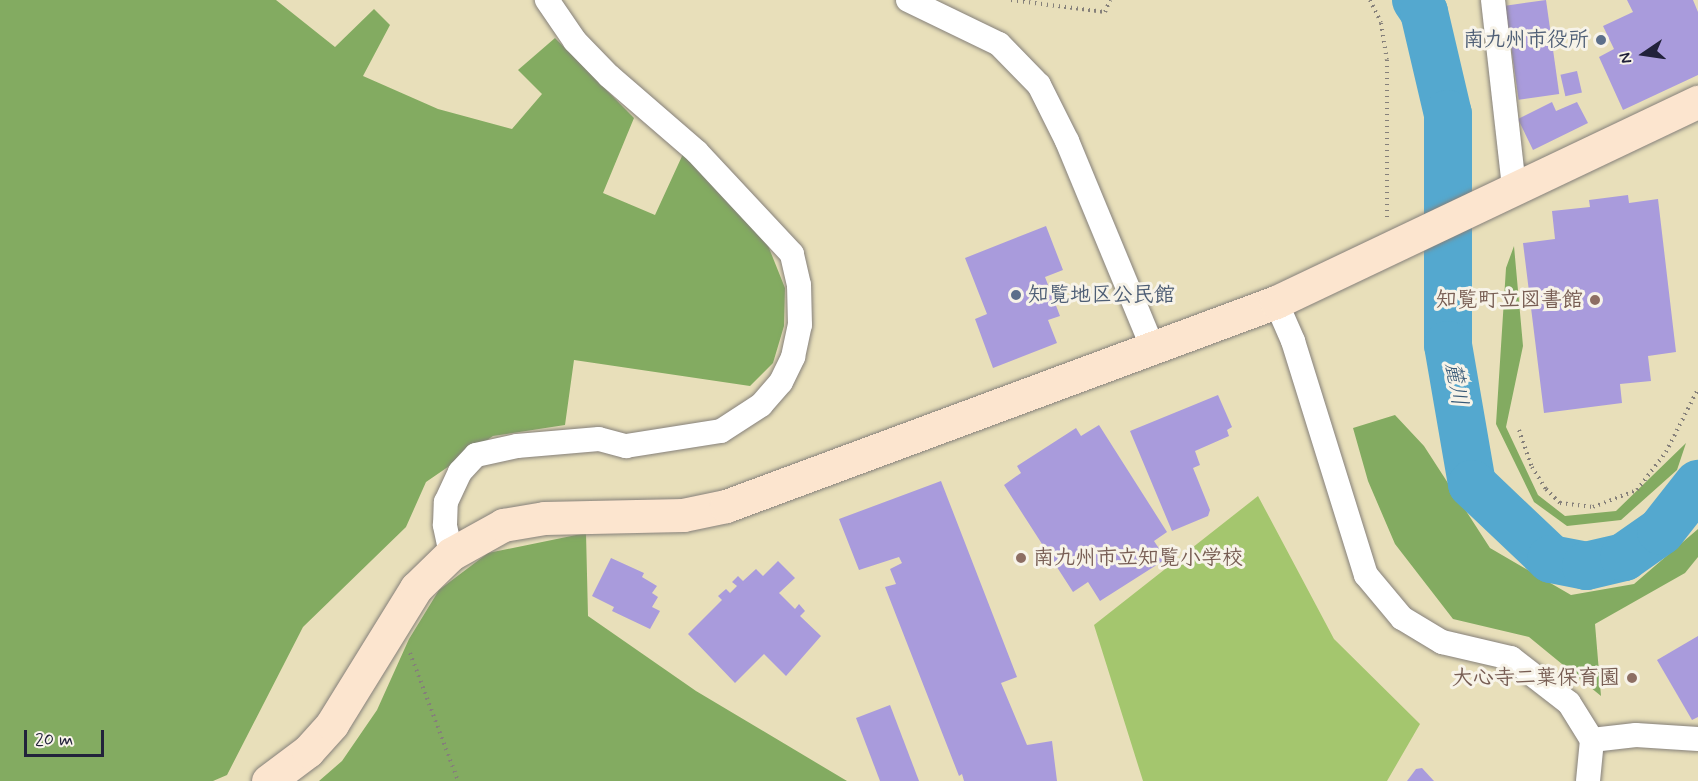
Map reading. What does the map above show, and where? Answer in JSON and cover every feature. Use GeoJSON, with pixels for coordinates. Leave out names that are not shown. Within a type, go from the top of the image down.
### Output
{"type":"FeatureCollection","features":[{"type":"Feature","properties":{"kind":"street"},"geometry":{"type":"LineString","coordinates":[[451,554],[445,525],[447,502],[460,472],[476,455],[517,446],[599,440],[636,445],[721,431],[761,405],[780,382],[793,357],[800,325],[799,285],[792,254],[697,152],[609,76],[575,41],[547,0]]}},
{"type":"Feature","properties":{"kind":"street"},"geometry":{"type":"LineString","coordinates":[[908,0],[999,44],[1039,85],[1067,141],[1152,346]]}},
{"type":"Feature","properties":{"kind":"street"},"geometry":{"type":"LineString","coordinates":[[1493,0],[1510,189]]}},
{"type":"Feature","properties":{"kind":"street"},"geometry":{"type":"LineString","coordinates":[[268,781],[308,751],[332,724],[416,588],[451,554],[503,525],[544,518],[683,515],[726,507],[1152,346],[1276,302],[1510,189],[1698,102]]}},
{"type":"Feature","properties":{"kind":"street"},"geometry":{"type":"LineString","coordinates":[[1276,302],[1293,341],[1365,575],[1402,618],[1442,642],[1511,658],[1569,703],[1592,740],[1588,781]]}},
{"type":"Feature","properties":{"kind":"street"},"geometry":{"type":"LineString","coordinates":[[1592,740],[1636,735],[1698,740]]}},
{"type":"Feature","properties":{"kind":"path"},"geometry":{"type":"LineString","coordinates":[[1011,0],[1049,8],[1105,12],[1110,0]]}},
{"type":"Feature","properties":{"kind":"path"},"geometry":{"type":"LineString","coordinates":[[1370,0],[1381,23],[1387,60],[1385,249]]}},
{"type":"Feature","properties":{"kind":"path"},"geometry":{"type":"LineString","coordinates":[[1519,430],[1532,467],[1546,489],[1560,502],[1593,507],[1637,490],[1666,452],[1698,389]]}},
{"type":"Feature","properties":{"kind":"path"},"geometry":{"type":"LineString","coordinates":[[397,618],[458,781]]}},
{"type":"Feature","properties":{"kind":"green space"},"geometry":{"type":"Polygon","coordinates":[[[0,0],[276,0],[335,47],[374,9],[390,25],[363,76],[438,109],[512,129],[542,94],[518,70],[555,38],[634,118],[603,193],[655,215],[683,154],[767,243],[785,288],[784,326],[773,363],[750,386],[574,360],[565,425],[493,436],[426,482],[406,527],[303,627],[227,775],[213,781],[0,781],[0,0]]]}},
{"type":"Feature","properties":{"kind":"green space"},"geometry":{"type":"Polygon","coordinates":[[[1514,246],[1523,346],[1506,427],[1538,495],[1565,516],[1616,511],[1686,443],[1677,470],[1621,520],[1567,526],[1534,502],[1496,424],[1506,268],[1514,246]]]}},
{"type":"Feature","properties":{"kind":"green space"},"geometry":{"type":"Polygon","coordinates":[[[1395,415],[1424,446],[1490,548],[1571,595],[1634,584],[1698,529],[1698,557],[1685,573],[1595,624],[1601,696],[1529,637],[1453,619],[1395,544],[1368,481],[1353,428],[1395,415]]]}},
{"type":"Feature","properties":{"kind":"green space"},"geometry":{"type":"Polygon","coordinates":[[[1258,496],[1334,639],[1420,724],[1387,781],[1143,781],[1094,625],[1258,496]]]}},
{"type":"Feature","properties":{"kind":"green space"},"geometry":{"type":"Polygon","coordinates":[[[586,533],[588,616],[696,691],[847,781],[319,781],[342,761],[377,710],[409,639],[439,590],[488,553],[586,533]]]}},
{"type":"Feature","properties":{"kind":"building"},"geometry":{"type":"Polygon","coordinates":[[[1546,0],[1559,94],[1519,100],[1505,6],[1546,0]]]}},
{"type":"Feature","properties":{"kind":"building"},"geometry":{"type":"Polygon","coordinates":[[[1627,0],[1693,0],[1698,12],[1698,75],[1623,110],[1599,57],[1614,49],[1603,26],[1633,12],[1627,0]]]}},
{"type":"Feature","properties":{"kind":"building"},"geometry":{"type":"Polygon","coordinates":[[[1577,71],[1582,92],[1565,96],[1560,75],[1577,71]]]}},
{"type":"Feature","properties":{"kind":"building"},"geometry":{"type":"Polygon","coordinates":[[[1552,102],[1556,111],[1577,102],[1588,123],[1533,150],[1518,119],[1552,102]]]}},
{"type":"Feature","properties":{"kind":"building"},"geometry":{"type":"Polygon","coordinates":[[[1628,195],[1629,203],[1658,199],[1676,352],[1648,356],[1651,381],[1620,384],[1622,403],[1544,413],[1523,243],[1555,239],[1552,211],[1590,207],[1589,200],[1628,195]]]}},
{"type":"Feature","properties":{"kind":"building","name":"知覧地区公民館"},"geometry":{"type":"Polygon","coordinates":[[[1046,226],[1063,270],[1045,277],[1060,316],[1048,320],[1057,343],[993,368],[975,319],[987,314],[965,258],[1046,226]]]}},
{"type":"Feature","properties":{"kind":"building"},"geometry":{"type":"Polygon","coordinates":[[[1218,395],[1232,427],[1227,430],[1229,436],[1195,451],[1200,465],[1193,468],[1210,510],[1208,516],[1172,531],[1130,431],[1218,395]]]}},
{"type":"Feature","properties":{"kind":"building"},"geometry":{"type":"Polygon","coordinates":[[[1099,425],[1167,532],[1154,541],[1166,559],[1100,601],[1088,582],[1073,592],[1004,485],[1021,473],[1017,466],[1076,428],[1081,436],[1099,425]]]}},
{"type":"Feature","properties":{"kind":"building"},"geometry":{"type":"Polygon","coordinates":[[[941,481],[1017,677],[1001,683],[1027,745],[1052,741],[1057,781],[964,781],[962,774],[959,776],[885,587],[896,584],[890,569],[902,563],[899,557],[859,570],[839,519],[941,481]]]}},
{"type":"Feature","properties":{"kind":"building"},"geometry":{"type":"Polygon","coordinates":[[[611,558],[644,573],[642,577],[657,586],[652,593],[658,597],[652,607],[660,611],[650,629],[612,611],[614,607],[592,596],[611,558]]]}},
{"type":"Feature","properties":{"kind":"building"},"geometry":{"type":"Polygon","coordinates":[[[778,561],[795,578],[779,593],[795,609],[799,604],[805,611],[800,616],[821,636],[786,676],[764,654],[735,683],[688,634],[722,600],[718,596],[726,589],[730,593],[737,586],[732,582],[738,576],[743,581],[756,569],[763,576],[778,561]]]}},
{"type":"Feature","properties":{"kind":"building"},"geometry":{"type":"Polygon","coordinates":[[[1698,636],[1698,717],[1692,720],[1657,660],[1698,636]]]}},
{"type":"Feature","properties":{"kind":"building"},"geometry":{"type":"Polygon","coordinates":[[[890,705],[919,781],[880,781],[856,718],[890,705]]]}},
{"type":"Feature","properties":{"kind":"building"},"geometry":{"type":"Polygon","coordinates":[[[1422,768],[1434,781],[1407,781],[1416,769],[1422,768]]]}},
{"type":"Feature","properties":{"kind":"waterway","name":"麓川"},"geometry":{"type":"LineString","coordinates":[[1416,0],[1424,12],[1448,114],[1448,345],[1472,484],[1551,559],[1586,566],[1624,557],[1661,531],[1698,484]]}},
{"type":"Feature","properties":{"kind":"waterway","name":"麓川"},"geometry":{"type":"LineString","coordinates":[[1690,494],[1698,494]]}},
{"type":"Feature","properties":{"kind":"place","name":"南九州市役所"},"geometry":{"type":"Point","coordinates":[1601,40]}},
{"type":"Feature","properties":{"kind":"place","name":"知覧地区公民館"},"geometry":{"type":"Point","coordinates":[1016,295]}},
{"type":"Feature","properties":{"kind":"place","name":"知覧町立図書館"},"geometry":{"type":"Point","coordinates":[1595,300]}},
{"type":"Feature","properties":{"kind":"place","name":"南九州市立知覧小学校"},"geometry":{"type":"Point","coordinates":[1021,558]}},
{"type":"Feature","properties":{"kind":"place","name":"大心寺二葉保育園"},"geometry":{"type":"Point","coordinates":[1632,678]}}]}
